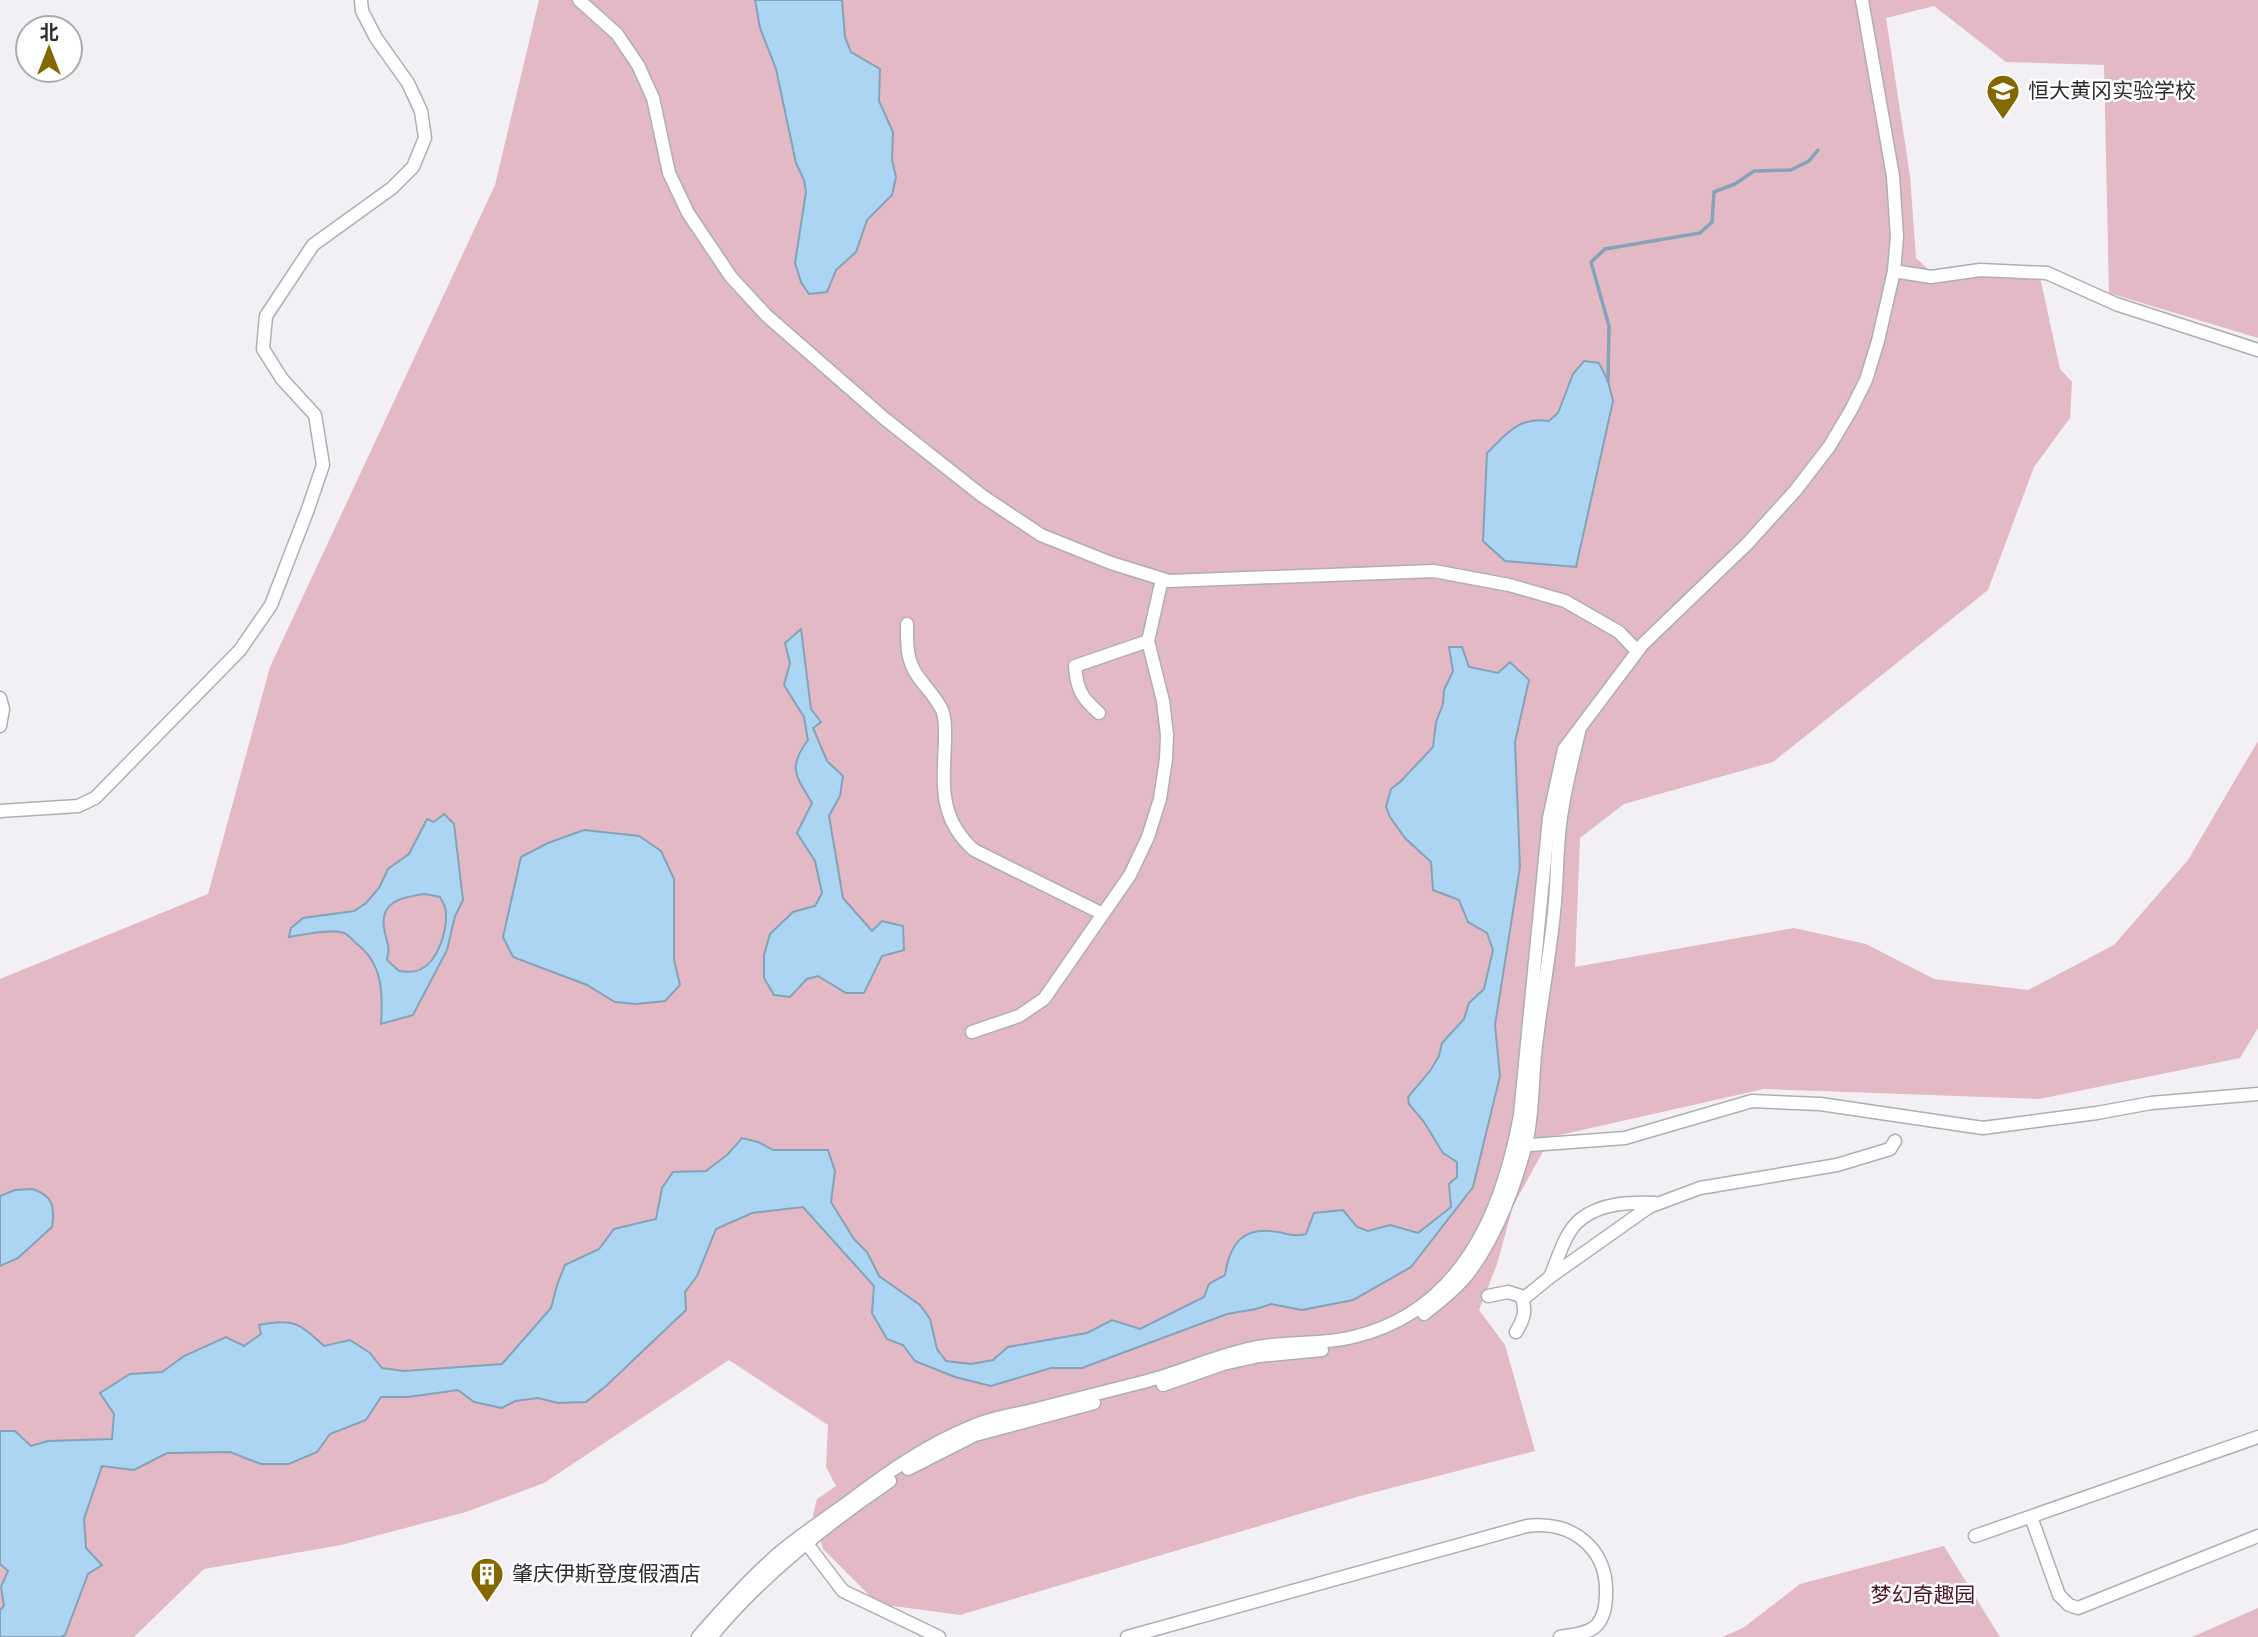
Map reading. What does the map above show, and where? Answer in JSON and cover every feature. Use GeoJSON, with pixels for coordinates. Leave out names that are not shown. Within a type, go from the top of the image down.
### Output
{"type":"FeatureCollection","features":[{"type":"Feature","properties":{"kind":"street"},"geometry":{"type":"LineString","coordinates":[[0,811],[78,806],[95,798],[240,650],[271,605],[323,465],[315,415],[282,379],[263,349],[266,316],[313,245],[392,188],[413,167],[425,138],[421,111],[413,92],[376,38],[362,11],[361,0]]}},
{"type":"Feature","properties":{"kind":"street"},"geometry":{"type":"LineString","coordinates":[[579,0],[617,34],[638,65],[653,98],[669,173],[688,213],[731,277],[767,316],[885,419],[981,495],[1041,535],[1111,563],[1169,581],[1434,571],[1509,585],[1565,601],[1619,632],[1637,651]]}},
{"type":"Feature","properties":{"kind":"street"},"geometry":{"type":"LineString","coordinates":[[711,1637],[741,1603],[804,1541],[864,1489],[928,1446],[976,1424],[1166,1376],[1223,1355],[1261,1346],[1353,1337],[1386,1327],[1408,1316],[1459,1271],[1473,1252],[1520,1146],[1520,1115],[1549,818],[1564,749],[1637,651],[1747,544],[1795,491],[1829,447],[1866,380],[1894,271],[1897,237],[1893,176],[1862,0]]}},
{"type":"Feature","properties":{"kind":"street"},"geometry":{"type":"LineString","coordinates":[[1894,271],[1931,277],[1980,270],[2047,273],[2116,304],[2258,350]]}},
{"type":"Feature","properties":{"kind":"street"},"geometry":{"type":"LineString","coordinates":[[972,1032],[1019,1016],[1044,999],[1130,874],[1148,837],[1160,799],[1167,735],[1163,701],[1149,641],[1163,579]]}},
{"type":"Feature","properties":{"kind":"street"},"geometry":{"type":"LineString","coordinates":[[907,624],[907,652],[911,663],[943,711],[944,798],[950,820],[962,839],[974,850],[1103,914]]}},
{"type":"Feature","properties":{"kind":"street"},"geometry":{"type":"LineString","coordinates":[[1099,713],[1083,699],[1076,685],[1075,666],[1149,641]]}},
{"type":"Feature","properties":{"kind":"street"},"geometry":{"type":"LineString","coordinates":[[0,698],[3,709],[0,726]]}},
{"type":"Feature","properties":{"kind":"street"},"geometry":{"type":"LineString","coordinates":[[1520,1146],[1625,1138],[1752,1101],[1820,1104],[1983,1128],[2151,1103],[2258,1094]]}},
{"type":"Feature","properties":{"kind":"street"},"geometry":{"type":"LineString","coordinates":[[1522,1299],[1658,1203],[1700,1188],[1837,1165],[1890,1149],[1895,1141]]}},
{"type":"Feature","properties":{"kind":"street"},"geometry":{"type":"LineString","coordinates":[[1550,1277],[1567,1237],[1580,1220],[1600,1209],[1629,1202],[1658,1203]]}},
{"type":"Feature","properties":{"kind":"street"},"geometry":{"type":"LineString","coordinates":[[1488,1296],[1508,1292],[1521,1296],[1525,1304],[1524,1318],[1516,1332]]}},
{"type":"Feature","properties":{"kind":"street"},"geometry":{"type":"LineString","coordinates":[[1975,1536],[2258,1437]]}},
{"type":"Feature","properties":{"kind":"street"},"geometry":{"type":"LineString","coordinates":[[2031,1517],[2059,1595],[2069,1605],[2078,1608],[2258,1536]]}},
{"type":"Feature","properties":{"kind":"street"},"geometry":{"type":"LineString","coordinates":[[1128,1637],[1527,1525],[1551,1524],[1568,1529],[1582,1538],[1603,1568],[1606,1583],[1604,1612],[1596,1626],[1560,1637]]}},
{"type":"Feature","properties":{"kind":"street"},"geometry":{"type":"LineString","coordinates":[[698,1637],[733,1597],[780,1553],[804,1541]]}},
{"type":"Feature","properties":{"kind":"street"},"geometry":{"type":"LineString","coordinates":[[804,1541],[843,1591],[939,1637]]}},
{"type":"Feature","properties":{"kind":"green space"},"geometry":{"type":"Polygon","coordinates":[[[539,0],[2258,0],[2258,338],[2109,293],[2104,65],[2006,62],[1934,6],[1886,18],[1910,176],[1916,258],[1929,270],[1963,265],[2038,268],[2060,369],[2072,382],[2070,418],[2034,467],[1988,590],[1773,762],[1624,804],[1580,838],[1575,967],[1794,928],[1866,944],[1934,979],[2028,990],[2114,945],[2188,860],[2258,741],[2258,1028],[2240,1058],[2039,1099],[1764,1089],[1551,1137],[1513,1206],[1497,1264],[1479,1310],[1505,1345],[1535,1451],[1360,1496],[960,1615],[878,1604],[823,1549],[813,1515],[817,1499],[836,1486],[826,1467],[828,1425],[729,1360],[544,1483],[466,1512],[341,1545],[204,1569],[134,1637],[0,1637],[0,979],[208,894],[270,667],[495,185],[539,0]]]}},
{"type":"Feature","properties":{"kind":"green space","name":"梦幻奇趣园"},"geometry":{"type":"Polygon","coordinates":[[[1944,1546],[2000,1637],[1722,1637],[1743,1628],[1800,1584],[1944,1546]]]}},
{"type":"Feature","properties":{"kind":"green space"},"geometry":{"type":"Polygon","coordinates":[[[2258,1608],[2258,1637],[2192,1637],[2258,1608]]]}},
{"type":"Feature","properties":{"kind":"water"},"geometry":{"type":"Polygon","coordinates":[[[755,0],[842,0],[845,37],[851,52],[880,69],[879,101],[893,132],[892,160],[896,177],[892,195],[867,220],[856,252],[836,270],[827,292],[809,294],[801,282],[795,263],[806,192],[796,163],[776,69],[760,28],[755,0]]]}},
{"type":"Feature","properties":{"kind":"water"},"geometry":{"type":"Polygon","coordinates":[[[1584,361],[1599,363],[1608,381],[1613,401],[1576,567],[1505,561],[1483,541],[1487,453],[1522,424],[1549,421],[1558,413],[1573,374],[1584,361]]]}},
{"type":"Feature","properties":{"kind":"water"},"geometry":{"type":"Polygon","coordinates":[[[801,629],[811,709],[821,722],[813,728],[827,761],[843,776],[840,796],[829,816],[843,898],[872,931],[882,921],[903,926],[904,950],[882,956],[864,993],[846,993],[818,976],[807,979],[790,997],[774,995],[764,978],[764,955],[770,934],[793,912],[815,906],[822,893],[815,861],[797,833],[812,803],[796,772],[801,750],[808,740],[804,717],[784,685],[790,663],[785,643],[801,629]]]}},
{"type":"Feature","properties":{"kind":"water"},"geometry":{"type":"Polygon","coordinates":[[[1449,647],[1462,647],[1469,667],[1498,673],[1510,662],[1529,680],[1515,742],[1520,867],[1495,1025],[1500,1076],[1473,1187],[1411,1267],[1353,1300],[1302,1310],[1271,1304],[1227,1314],[1082,1368],[1051,1368],[991,1386],[955,1377],[915,1361],[903,1345],[887,1339],[872,1313],[874,1286],[803,1207],[752,1213],[716,1229],[697,1276],[685,1292],[686,1310],[586,1402],[558,1403],[538,1398],[515,1401],[502,1408],[474,1402],[458,1390],[408,1397],[381,1397],[366,1420],[330,1434],[317,1452],[289,1464],[261,1464],[230,1452],[167,1453],[134,1470],[102,1466],[84,1519],[86,1548],[102,1565],[88,1574],[65,1635],[0,1637],[0,1610],[4,1606],[1,1587],[8,1571],[0,1564],[0,1431],[15,1431],[31,1446],[48,1441],[112,1439],[114,1414],[100,1393],[130,1374],[162,1372],[184,1356],[226,1337],[244,1346],[261,1334],[259,1325],[271,1323],[288,1323],[302,1327],[324,1346],[350,1340],[370,1353],[382,1368],[404,1371],[502,1364],[551,1308],[565,1265],[599,1249],[614,1229],[656,1219],[662,1188],[673,1172],[706,1171],[728,1154],[742,1138],[773,1150],[828,1150],[835,1171],[831,1202],[854,1239],[867,1252],[879,1276],[920,1305],[930,1319],[937,1349],[946,1361],[971,1364],[993,1360],[1008,1347],[1087,1333],[1112,1320],[1140,1329],[1204,1297],[1209,1284],[1225,1275],[1230,1254],[1240,1239],[1266,1231],[1306,1234],[1314,1213],[1343,1210],[1357,1227],[1368,1231],[1390,1225],[1418,1233],[1451,1207],[1449,1184],[1457,1177],[1457,1162],[1443,1153],[1409,1104],[1408,1097],[1430,1071],[1439,1056],[1442,1043],[1464,1019],[1469,1003],[1484,989],[1493,950],[1487,933],[1468,922],[1459,900],[1433,890],[1431,862],[1405,838],[1386,807],[1391,789],[1433,747],[1444,690],[1453,671],[1449,647]]]}},
{"type":"Feature","properties":{"kind":"water"},"geometry":{"type":"Polygon","coordinates":[[[444,814],[454,824],[463,900],[455,916],[447,950],[413,1015],[381,1024],[382,1002],[377,970],[366,952],[344,933],[325,932],[289,937],[291,928],[303,918],[354,911],[366,903],[379,888],[388,869],[409,854],[427,819],[434,822],[444,814]],[[425,894],[400,899],[384,914],[387,960],[399,971],[413,972],[421,969],[437,953],[446,920],[440,897],[425,894]]]}},
{"type":"Feature","properties":{"kind":"water"},"geometry":{"type":"Polygon","coordinates":[[[584,830],[639,836],[661,851],[674,879],[674,960],[680,985],[665,1001],[636,1004],[615,1002],[587,985],[513,957],[503,937],[521,857],[548,843],[584,830]]]}},
{"type":"Feature","properties":{"kind":"water"},"geometry":{"type":"Polygon","coordinates":[[[32,1189],[44,1195],[51,1203],[52,1227],[18,1258],[0,1266],[0,1196],[15,1190],[32,1189]]]}},
{"type":"Feature","properties":{"kind":"waterway"},"geometry":{"type":"LineString","coordinates":[[1608,381],[1609,326],[1591,262],[1605,249],[1700,233],[1712,222],[1714,192],[1735,184],[1754,171],[1791,170],[1809,161],[1818,150]]}},
{"type":"Feature","properties":{"kind":"place","name":"恒大黄冈实验学校"},"geometry":{"type":"Point","coordinates":[2003,121]}},
{"type":"Feature","properties":{"kind":"place","name":"肇庆伊斯登度假酒店"},"geometry":{"type":"Point","coordinates":[487,1604]}}]}
